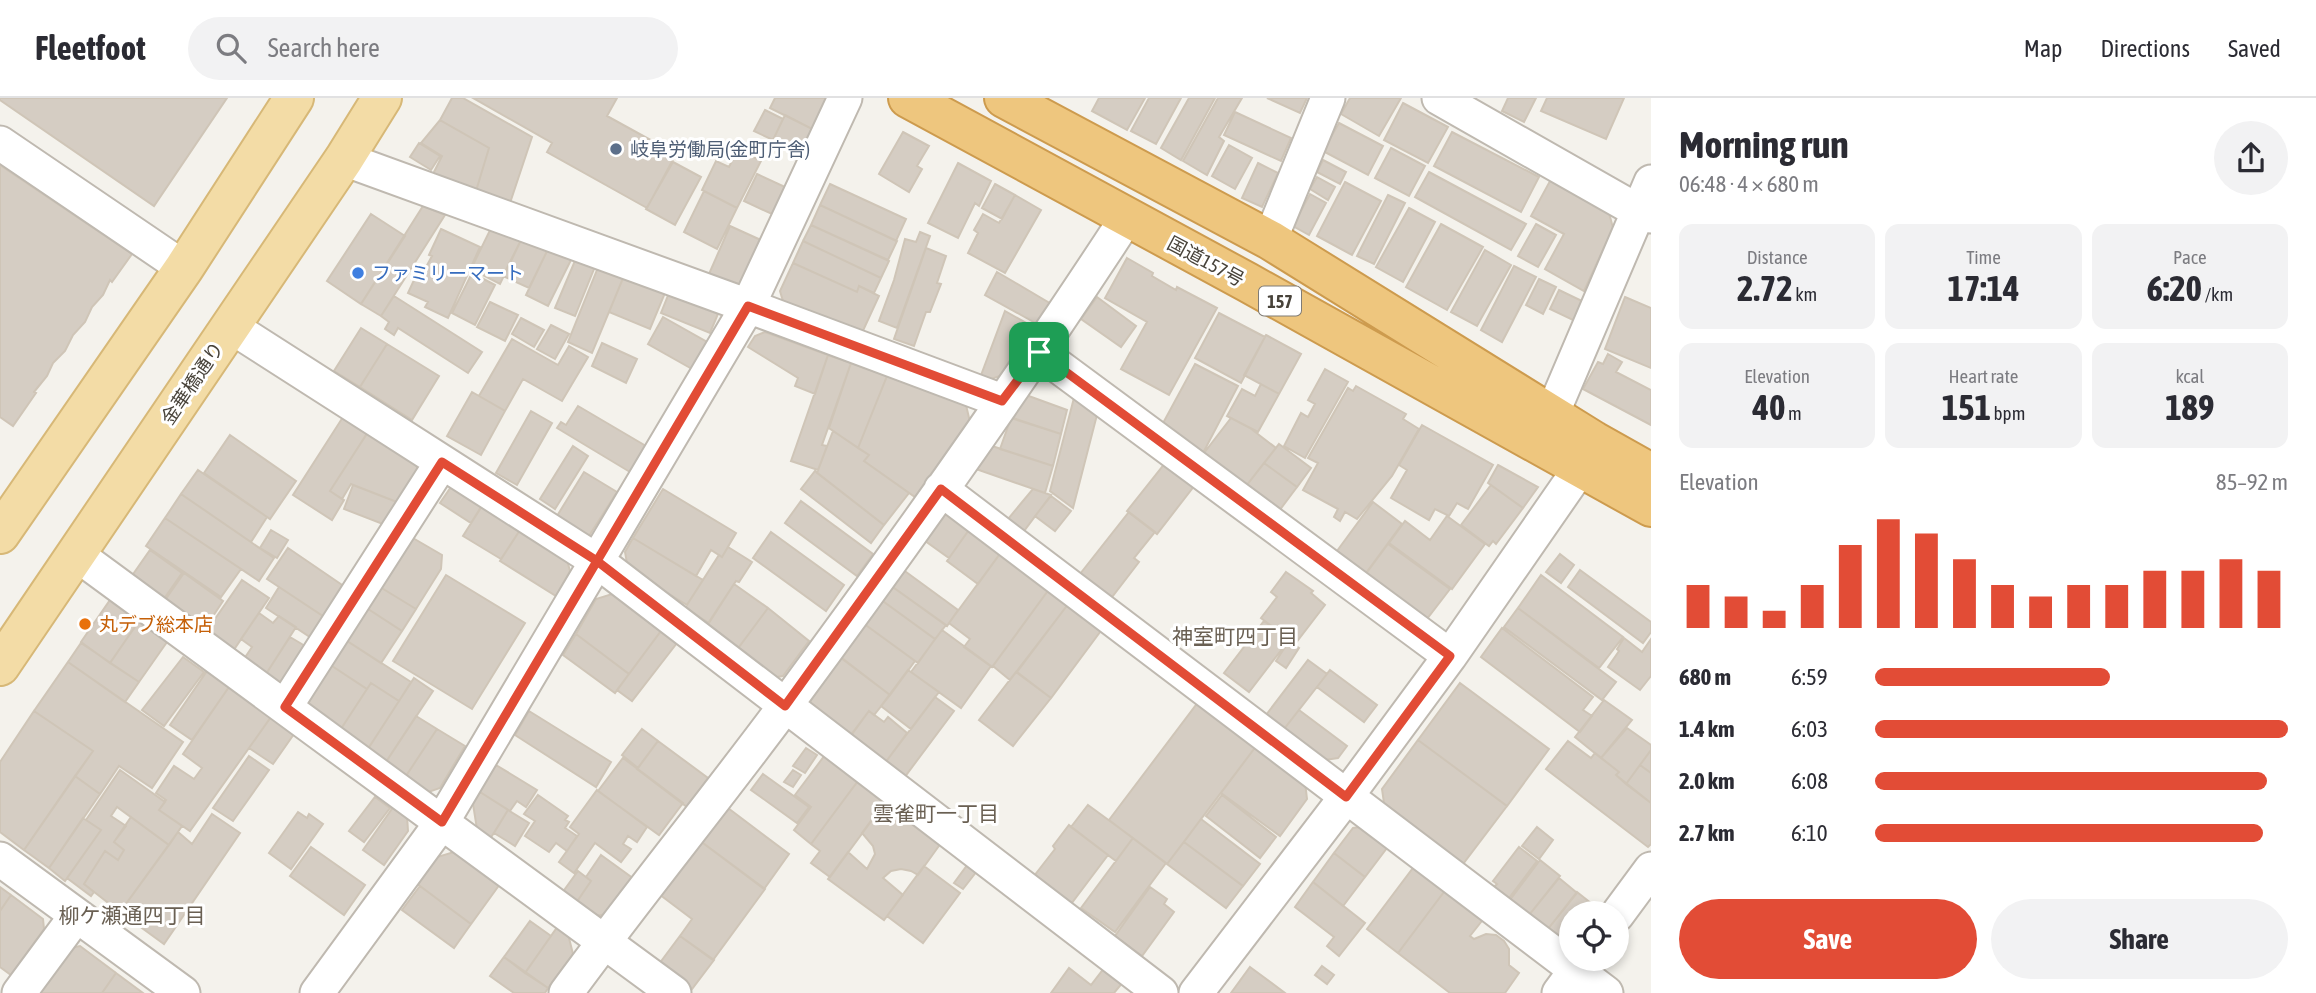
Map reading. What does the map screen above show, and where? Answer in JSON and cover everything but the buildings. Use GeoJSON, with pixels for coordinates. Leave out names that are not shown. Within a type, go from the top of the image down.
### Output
{"type":"FeatureCollection","features":[{"type":"Feature","properties":{"kind":"highway","name":"国道157号"},"geometry":{"type":"LineString","coordinates":[[908,98],[1122,215],[1587,454],[1651,473]]}},
{"type":"Feature","properties":{"kind":"highway","name":"国道157号"},"geometry":{"type":"LineString","coordinates":[[1004,98],[1269,240],[1552,414],[1587,454],[1651,507]]}},
{"type":"Feature","properties":{"kind":"main road"},"geometry":{"type":"LineString","coordinates":[[5,516],[184,268],[294,98]]}},
{"type":"Feature","properties":{"kind":"main road","name":"金華橋通り"},"geometry":{"type":"LineString","coordinates":[[0,666],[344,159],[382,98]]}},
{"type":"Feature","properties":{"kind":"street"},"geometry":{"type":"LineString","coordinates":[[317,993],[442,822],[748,306],[845,98]]}},
{"type":"Feature","properties":{"kind":"street"},"geometry":{"type":"LineString","coordinates":[[1269,240],[1328,98]]}},
{"type":"Feature","properties":{"kind":"street"},"geometry":{"type":"LineString","coordinates":[[1439,98],[1647,203],[1552,414]]}},
{"type":"Feature","properties":{"kind":"street"},"geometry":{"type":"LineString","coordinates":[[0,143],[184,268]]}},
{"type":"Feature","properties":{"kind":"street"},"geometry":{"type":"LineString","coordinates":[[344,159],[1002,401]]}},
{"type":"Feature","properties":{"kind":"street"},"geometry":{"type":"LineString","coordinates":[[566,993],[785,706],[1039,352],[1122,225],[1122,215]]}},
{"type":"Feature","properties":{"kind":"street"},"geometry":{"type":"LineString","coordinates":[[230,327],[597,561],[1161,993]]}},
{"type":"Feature","properties":{"kind":"street"},"geometry":{"type":"LineString","coordinates":[[1039,352],[1450,656]]}},
{"type":"Feature","properties":{"kind":"street"},"geometry":{"type":"LineString","coordinates":[[1196,993],[1450,656],[1587,454]]}},
{"type":"Feature","properties":{"kind":"street"},"geometry":{"type":"LineString","coordinates":[[285,707],[442,462]]}},
{"type":"Feature","properties":{"kind":"street"},"geometry":{"type":"LineString","coordinates":[[941,489],[1346,797],[1573,974],[1606,993]]}},
{"type":"Feature","properties":{"kind":"street"},"geometry":{"type":"LineString","coordinates":[[76,554],[674,993]]}},
{"type":"Feature","properties":{"kind":"street"},"geometry":{"type":"LineString","coordinates":[[0,859],[184,993]]}},
{"type":"Feature","properties":{"kind":"street"},"geometry":{"type":"LineString","coordinates":[[1627,901],[1651,869]]}},
{"type":"Feature","properties":{"kind":"street"},"geometry":{"type":"LineString","coordinates":[[19,993],[76,916]]}},
{"type":"Feature","properties":{"kind":"place","name":"岐阜労働局(金町庁舎)"},"geometry":{"type":"Point","coordinates":[616,149]}},
{"type":"Feature","properties":{"kind":"place","name":"ファミリーマート"},"geometry":{"type":"Point","coordinates":[358,273]}},
{"type":"Feature","properties":{"kind":"place","name":"丸デブ総本店"},"geometry":{"type":"Point","coordinates":[85,624]}},
{"type":"Feature","properties":{"kind":"district","name":"神室町四丁目"},"geometry":{"type":"Point","coordinates":[1235,636]}},
{"type":"Feature","properties":{"kind":"district","name":"雲雀町一丁目"},"geometry":{"type":"Point","coordinates":[936,813]}},
{"type":"Feature","properties":{"kind":"district","name":"柳ケ瀬通四丁目"},"geometry":{"type":"Point","coordinates":[132,915]}},
{"type":"Feature","properties":{"kind":"route"},"geometry":{"type":"LineString","coordinates":[[1039,352],[1002,401],[748,306],[597,561],[442,462],[285,707],[442,822],[597,561],[785,706],[941,489],[1346,797],[1450,656],[1039,352]]}}]}
